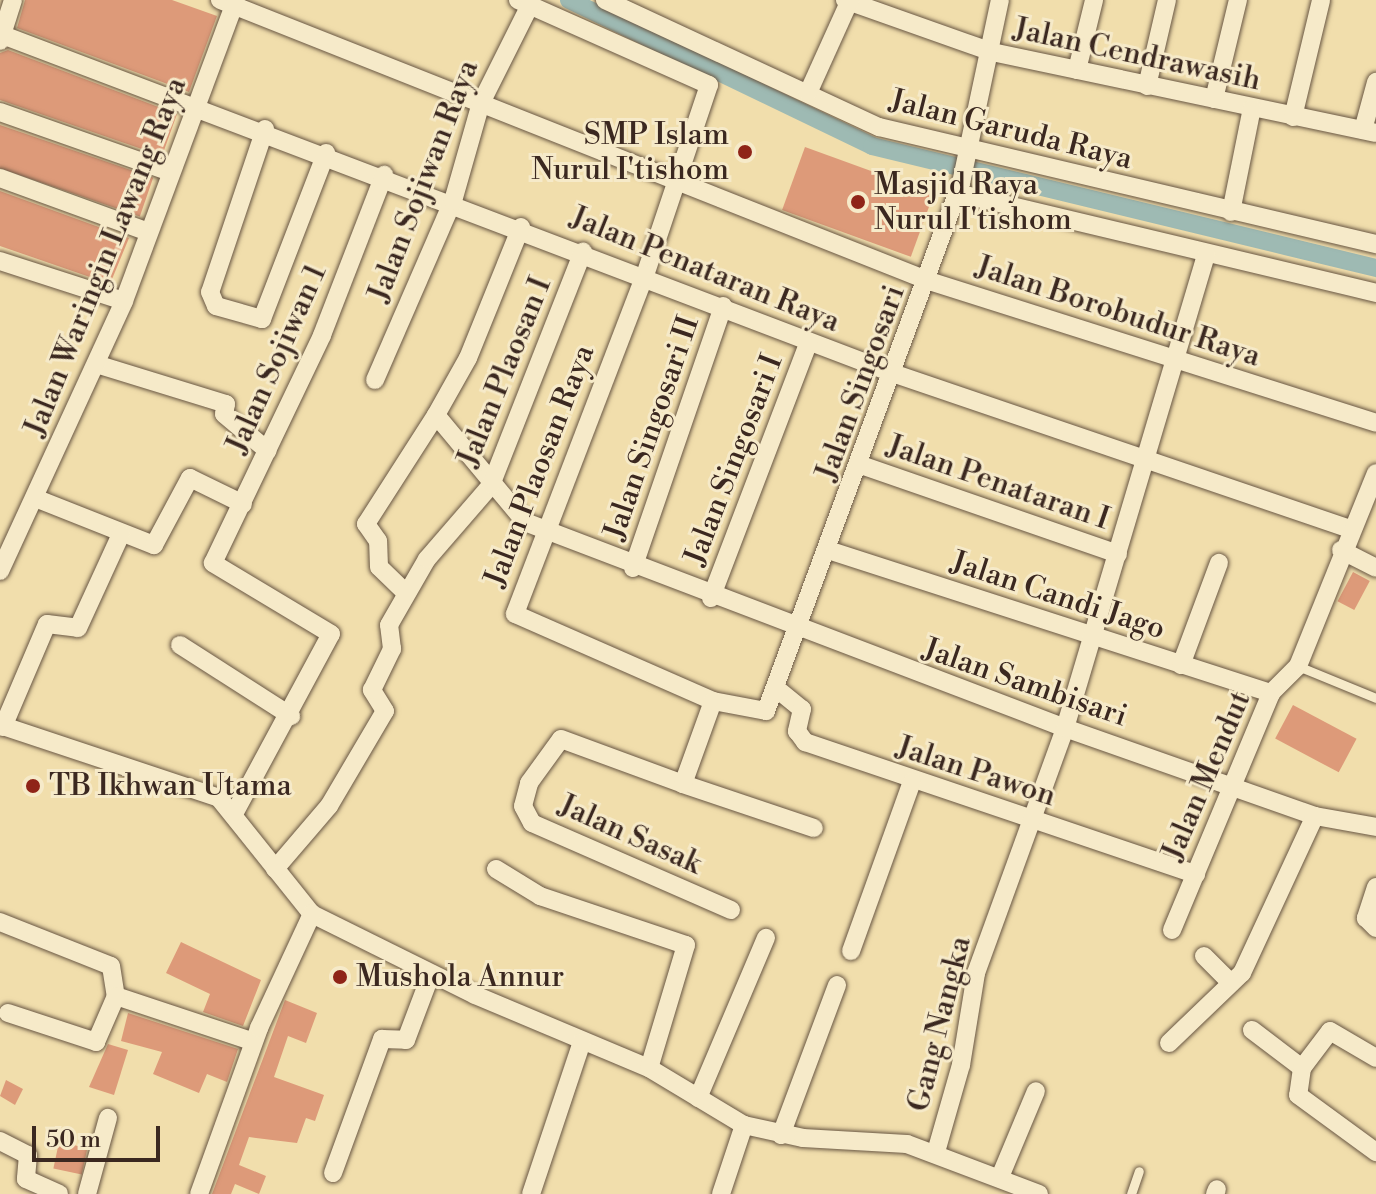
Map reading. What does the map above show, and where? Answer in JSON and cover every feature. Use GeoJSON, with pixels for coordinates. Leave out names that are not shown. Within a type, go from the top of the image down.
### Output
{"type":"FeatureCollection","features":[{"type":"Feature","properties":{"kind":"street"},"geometry":{"type":"LineString","coordinates":[[1,36],[13,0]]}},
{"type":"Feature","properties":{"kind":"street","name":"Jalan Garuda Raya"},"geometry":{"type":"LineString","coordinates":[[605,0],[879,127],[968,158],[1376,244]]}},
{"type":"Feature","properties":{"kind":"street","name":"Jalan Singosari"},"geometry":{"type":"LineString","coordinates":[[797,632],[929,281],[959,188],[992,52],[1000,0]]}},
{"type":"Feature","properties":{"kind":"street"},"geometry":{"type":"LineString","coordinates":[[1077,70],[1094,0]]}},
{"type":"Feature","properties":{"kind":"street"},"geometry":{"type":"LineString","coordinates":[[1147,86],[1167,0]]}},
{"type":"Feature","properties":{"kind":"street"},"geometry":{"type":"LineString","coordinates":[[1214,99],[1238,0]]}},
{"type":"Feature","properties":{"kind":"street"},"geometry":{"type":"LineString","coordinates":[[1293,117],[1321,0]]}},
{"type":"Feature","properties":{"kind":"street","name":"Jalan Borobudur Raya"},"geometry":{"type":"LineString","coordinates":[[230,1],[929,281],[1376,423]]}},
{"type":"Feature","properties":{"kind":"street","name":"Jalan Waringin Lawang Raya"},"geometry":{"type":"LineString","coordinates":[[0,571],[124,301],[170,172],[201,105],[230,1]]}},
{"type":"Feature","properties":{"kind":"street"},"geometry":{"type":"LineString","coordinates":[[808,93],[848,1]]}},
{"type":"Feature","properties":{"kind":"street","name":"Jalan Cendrawasih"},"geometry":{"type":"LineString","coordinates":[[848,1],[992,52],[1369,132]]}},
{"type":"Feature","properties":{"kind":"street","name":"Jalan Sojiwan Raya"},"geometry":{"type":"LineString","coordinates":[[375,380],[453,201],[481,103],[524,3]]}},
{"type":"Feature","properties":{"kind":"street","name":"Jalan Plaosan Raya"},"geometry":{"type":"LineString","coordinates":[[524,3],[709,85],[672,178],[645,275],[546,531],[513,603],[522,623],[713,701]]}},
{"type":"Feature","properties":{"kind":"street","name":"Jalan Penataran Raya"},"geometry":{"type":"LineString","coordinates":[[1,36],[265,129],[895,374],[1350,529]]}},
{"type":"Feature","properties":{"kind":"street"},"geometry":{"type":"LineString","coordinates":[[1369,132],[1376,82]]}},
{"type":"Feature","properties":{"kind":"street"},"geometry":{"type":"LineString","coordinates":[[1231,212],[1252,108]]}},
{"type":"Feature","properties":{"kind":"street"},"geometry":{"type":"LineString","coordinates":[[0,112],[170,172]]}},
{"type":"Feature","properties":{"kind":"street"},"geometry":{"type":"LineString","coordinates":[[265,129],[210,292],[216,306],[262,319],[326,153]]}},
{"type":"Feature","properties":{"kind":"street","name":"Jalan Sojiwan 1"},"geometry":{"type":"LineString","coordinates":[[291,716],[331,634],[213,563],[268,451],[384,175]]}},
{"type":"Feature","properties":{"kind":"street"},"geometry":{"type":"LineString","coordinates":[[0,178],[148,232]]}},
{"type":"Feature","properties":{"kind":"street"},"geometry":{"type":"LineString","coordinates":[[959,188],[1206,255],[1376,293]]}},
{"type":"Feature","properties":{"kind":"street"},"geometry":{"type":"LineString","coordinates":[[406,593],[383,573],[378,541],[366,524],[436,415],[468,358],[521,227]]}},
{"type":"Feature","properties":{"kind":"street","name":"Jalan Plaosan I"},"geometry":{"type":"LineString","coordinates":[[275,869],[329,806],[385,711],[372,690],[392,649],[389,625],[406,593],[491,485],[583,251]]}},
{"type":"Feature","properties":{"kind":"street","name":"Gang Nangka"},"geometry":{"type":"LineString","coordinates":[[936,1152],[961,1065],[976,973],[1065,728],[1206,255]]}},
{"type":"Feature","properties":{"kind":"street"},"geometry":{"type":"LineString","coordinates":[[0,261],[124,301]]}},
{"type":"Feature","properties":{"kind":"street","name":"Jalan Singosari II"},"geometry":{"type":"LineString","coordinates":[[633,568],[723,306]]}},
{"type":"Feature","properties":{"kind":"street","name":"Jalan Singosari I"},"geometry":{"type":"LineString","coordinates":[[711,598],[809,342]]}},
{"type":"Feature","properties":{"kind":"street"},"geometry":{"type":"LineString","coordinates":[[96,364],[226,404],[224,414],[268,451]]}},
{"type":"Feature","properties":{"kind":"street","name":"Jalan Sambisari"},"geometry":{"type":"LineString","coordinates":[[436,415],[491,485],[525,522],[797,632],[1065,728],[1235,782],[1315,816],[1376,827]]}},
{"type":"Feature","properties":{"kind":"street","name":"Jalan Penataran I"},"geometry":{"type":"LineString","coordinates":[[861,465],[1118,554]]}},
{"type":"Feature","properties":{"kind":"street","name":"Jalan Mendut"},"geometry":{"type":"LineString","coordinates":[[1172,930],[1271,693],[1298,666],[1341,550],[1376,473]]}},
{"type":"Feature","properties":{"kind":"street"},"geometry":{"type":"LineString","coordinates":[[35,498],[154,545],[190,478],[243,504]]}},
{"type":"Feature","properties":{"kind":"street"},"geometry":{"type":"LineString","coordinates":[[121,534],[78,628],[47,624],[1,726],[205,793],[235,812],[275,869],[312,914],[431,974],[582,1042],[649,1068],[744,1125],[781,1135],[884,1140],[936,1152],[1009,1186],[1039,1194]]}},
{"type":"Feature","properties":{"kind":"street","name":"Jalan Candi Jago"},"geometry":{"type":"LineString","coordinates":[[828,550],[1271,693]]}},
{"type":"Feature","properties":{"kind":"street"},"geometry":{"type":"LineString","coordinates":[[1341,550],[1376,568]]}},
{"type":"Feature","properties":{"kind":"street"},"geometry":{"type":"LineString","coordinates":[[1181,665],[1219,563]]}},
{"type":"Feature","properties":{"kind":"street"},"geometry":{"type":"LineString","coordinates":[[797,632],[777,689],[761,714],[713,701],[683,784],[814,828]]}},
{"type":"Feature","properties":{"kind":"street"},"geometry":{"type":"LineString","coordinates":[[180,645],[291,716],[235,812]]}},
{"type":"Feature","properties":{"kind":"street","name":"Jalan Pawon"},"geometry":{"type":"LineString","coordinates":[[777,689],[802,709],[797,731],[804,742],[912,782],[1196,874]]}},
{"type":"Feature","properties":{"kind":"street","name":"Jalan Sasak"},"geometry":{"type":"LineString","coordinates":[[683,784],[558,739],[523,806],[532,823],[731,910]]}},
{"type":"Feature","properties":{"kind":"street"},"geometry":{"type":"LineString","coordinates":[[851,951],[912,782]]}},
{"type":"Feature","properties":{"kind":"street"},"geometry":{"type":"LineString","coordinates":[[1169,1043],[1231,983],[1258,945],[1315,816]]}},
{"type":"Feature","properties":{"kind":"street"},"geometry":{"type":"LineString","coordinates":[[496,869],[540,896],[686,945],[649,1068]]}},
{"type":"Feature","properties":{"kind":"street"},"geometry":{"type":"LineString","coordinates":[[1376,887],[1366,918],[1376,928]]}},
{"type":"Feature","properties":{"kind":"street"},"geometry":{"type":"LineString","coordinates":[[199,1194],[254,1042],[312,914]]}},
{"type":"Feature","properties":{"kind":"street"},"geometry":{"type":"LineString","coordinates":[[0,922],[111,966],[116,996],[96,1042],[8,1013]]}},
{"type":"Feature","properties":{"kind":"street"},"geometry":{"type":"LineString","coordinates":[[698,1098],[766,938]]}},
{"type":"Feature","properties":{"kind":"street"},"geometry":{"type":"LineString","coordinates":[[1204,956],[1231,983]]}},
{"type":"Feature","properties":{"kind":"street"},"geometry":{"type":"LineString","coordinates":[[333,1173],[382,1039],[406,1040],[431,974]]}},
{"type":"Feature","properties":{"kind":"street"},"geometry":{"type":"LineString","coordinates":[[781,1135],[837,985]]}},
{"type":"Feature","properties":{"kind":"street"},"geometry":{"type":"LineString","coordinates":[[116,996],[254,1042]]}},
{"type":"Feature","properties":{"kind":"street"},"geometry":{"type":"LineString","coordinates":[[1252,1030],[1302,1068]]}},
{"type":"Feature","properties":{"kind":"street"},"geometry":{"type":"LineString","coordinates":[[1376,1058],[1330,1031],[1302,1068],[1298,1095],[1376,1152]]}},
{"type":"Feature","properties":{"kind":"street"},"geometry":{"type":"LineString","coordinates":[[531,1194],[582,1042]]}},
{"type":"Feature","properties":{"kind":"street"},"geometry":{"type":"LineString","coordinates":[[1009,1186],[1036,1091]]}},
{"type":"Feature","properties":{"kind":"street"},"geometry":{"type":"LineString","coordinates":[[87,1194],[108,1118]]}},
{"type":"Feature","properties":{"kind":"street"},"geometry":{"type":"LineString","coordinates":[[721,1194],[744,1125]]}},
{"type":"Feature","properties":{"kind":"street"},"geometry":{"type":"LineString","coordinates":[[0,1141],[28,1155],[23,1186],[59,1194]]}},
{"type":"Feature","properties":{"kind":"lane"},"geometry":{"type":"LineString","coordinates":[[1298,666],[1376,698]]}},
{"type":"Feature","properties":{"kind":"lane"},"geometry":{"type":"LineString","coordinates":[[1131,1194],[1139,1171]]}},
{"type":"Feature","properties":{"kind":"building"},"geometry":{"type":"Polygon","coordinates":[[[25,0],[172,0],[217,16],[189,92],[17,28],[25,0]]]}},
{"type":"Feature","properties":{"kind":"building"},"geometry":{"type":"Polygon","coordinates":[[[8,50],[177,114],[162,156],[0,100],[0,53],[8,50]]]}},
{"type":"Feature","properties":{"kind":"building"},"geometry":{"type":"Polygon","coordinates":[[[0,125],[153,178],[140,217],[0,168],[0,125]]]}},
{"type":"Feature","properties":{"kind":"building","name":"Masjid Raya Nurul I'tishom"},"geometry":{"type":"Polygon","coordinates":[[[805,147],[934,194],[911,257],[782,210],[805,147]]]}},
{"type":"Feature","properties":{"kind":"building"},"geometry":{"type":"Polygon","coordinates":[[[0,191],[129,238],[110,284],[0,246],[0,191]]]}},
{"type":"Feature","properties":{"kind":"building"},"geometry":{"type":"Polygon","coordinates":[[[1353,572],[1370,581],[1354,610],[1338,601],[1353,572]]]}},
{"type":"Feature","properties":{"kind":"building"},"geometry":{"type":"Polygon","coordinates":[[[1293,705],[1357,739],[1339,772],[1275,739],[1293,705]]]}},
{"type":"Feature","properties":{"kind":"building"},"geometry":{"type":"Polygon","coordinates":[[[181,942],[261,980],[243,1026],[203,1012],[210,994],[166,973],[181,942]]]}},
{"type":"Feature","properties":{"kind":"building"},"geometry":{"type":"Polygon","coordinates":[[[285,1000],[317,1013],[306,1043],[288,1036],[274,1077],[324,1095],[315,1121],[306,1118],[297,1143],[249,1137],[239,1165],[266,1176],[259,1194],[235,1184],[231,1194],[212,1194],[285,1000]]]}},
{"type":"Feature","properties":{"kind":"building"},"geometry":{"type":"Polygon","coordinates":[[[128,1013],[238,1049],[227,1082],[207,1074],[199,1093],[153,1074],[162,1052],[121,1041],[128,1013]]]}},
{"type":"Feature","properties":{"kind":"building"},"geometry":{"type":"Polygon","coordinates":[[[108,1044],[128,1050],[114,1095],[89,1087],[108,1044]]]}},
{"type":"Feature","properties":{"kind":"building"},"geometry":{"type":"Polygon","coordinates":[[[6,1080],[23,1089],[15,1105],[0,1096],[6,1080]]]}},
{"type":"Feature","properties":{"kind":"building"},"geometry":{"type":"Polygon","coordinates":[[[59,1142],[87,1148],[82,1174],[53,1168],[59,1142]]]}},
{"type":"Feature","properties":{"kind":"waterway"},"geometry":{"type":"LineString","coordinates":[[569,0],[872,146],[1376,268]]}},
{"type":"Feature","properties":{"kind":"place","name":"SMP Islam Nurul I'tishom"},"geometry":{"type":"Point","coordinates":[745,152]}},
{"type":"Feature","properties":{"kind":"place","name":"Masjid Raya Nurul I'tishom"},"geometry":{"type":"Point","coordinates":[858,202]}},
{"type":"Feature","properties":{"kind":"place","name":"TB Ikhwan Utama"},"geometry":{"type":"Point","coordinates":[33,786]}},
{"type":"Feature","properties":{"kind":"place","name":"Mushola Annur"},"geometry":{"type":"Point","coordinates":[340,977]}}]}
